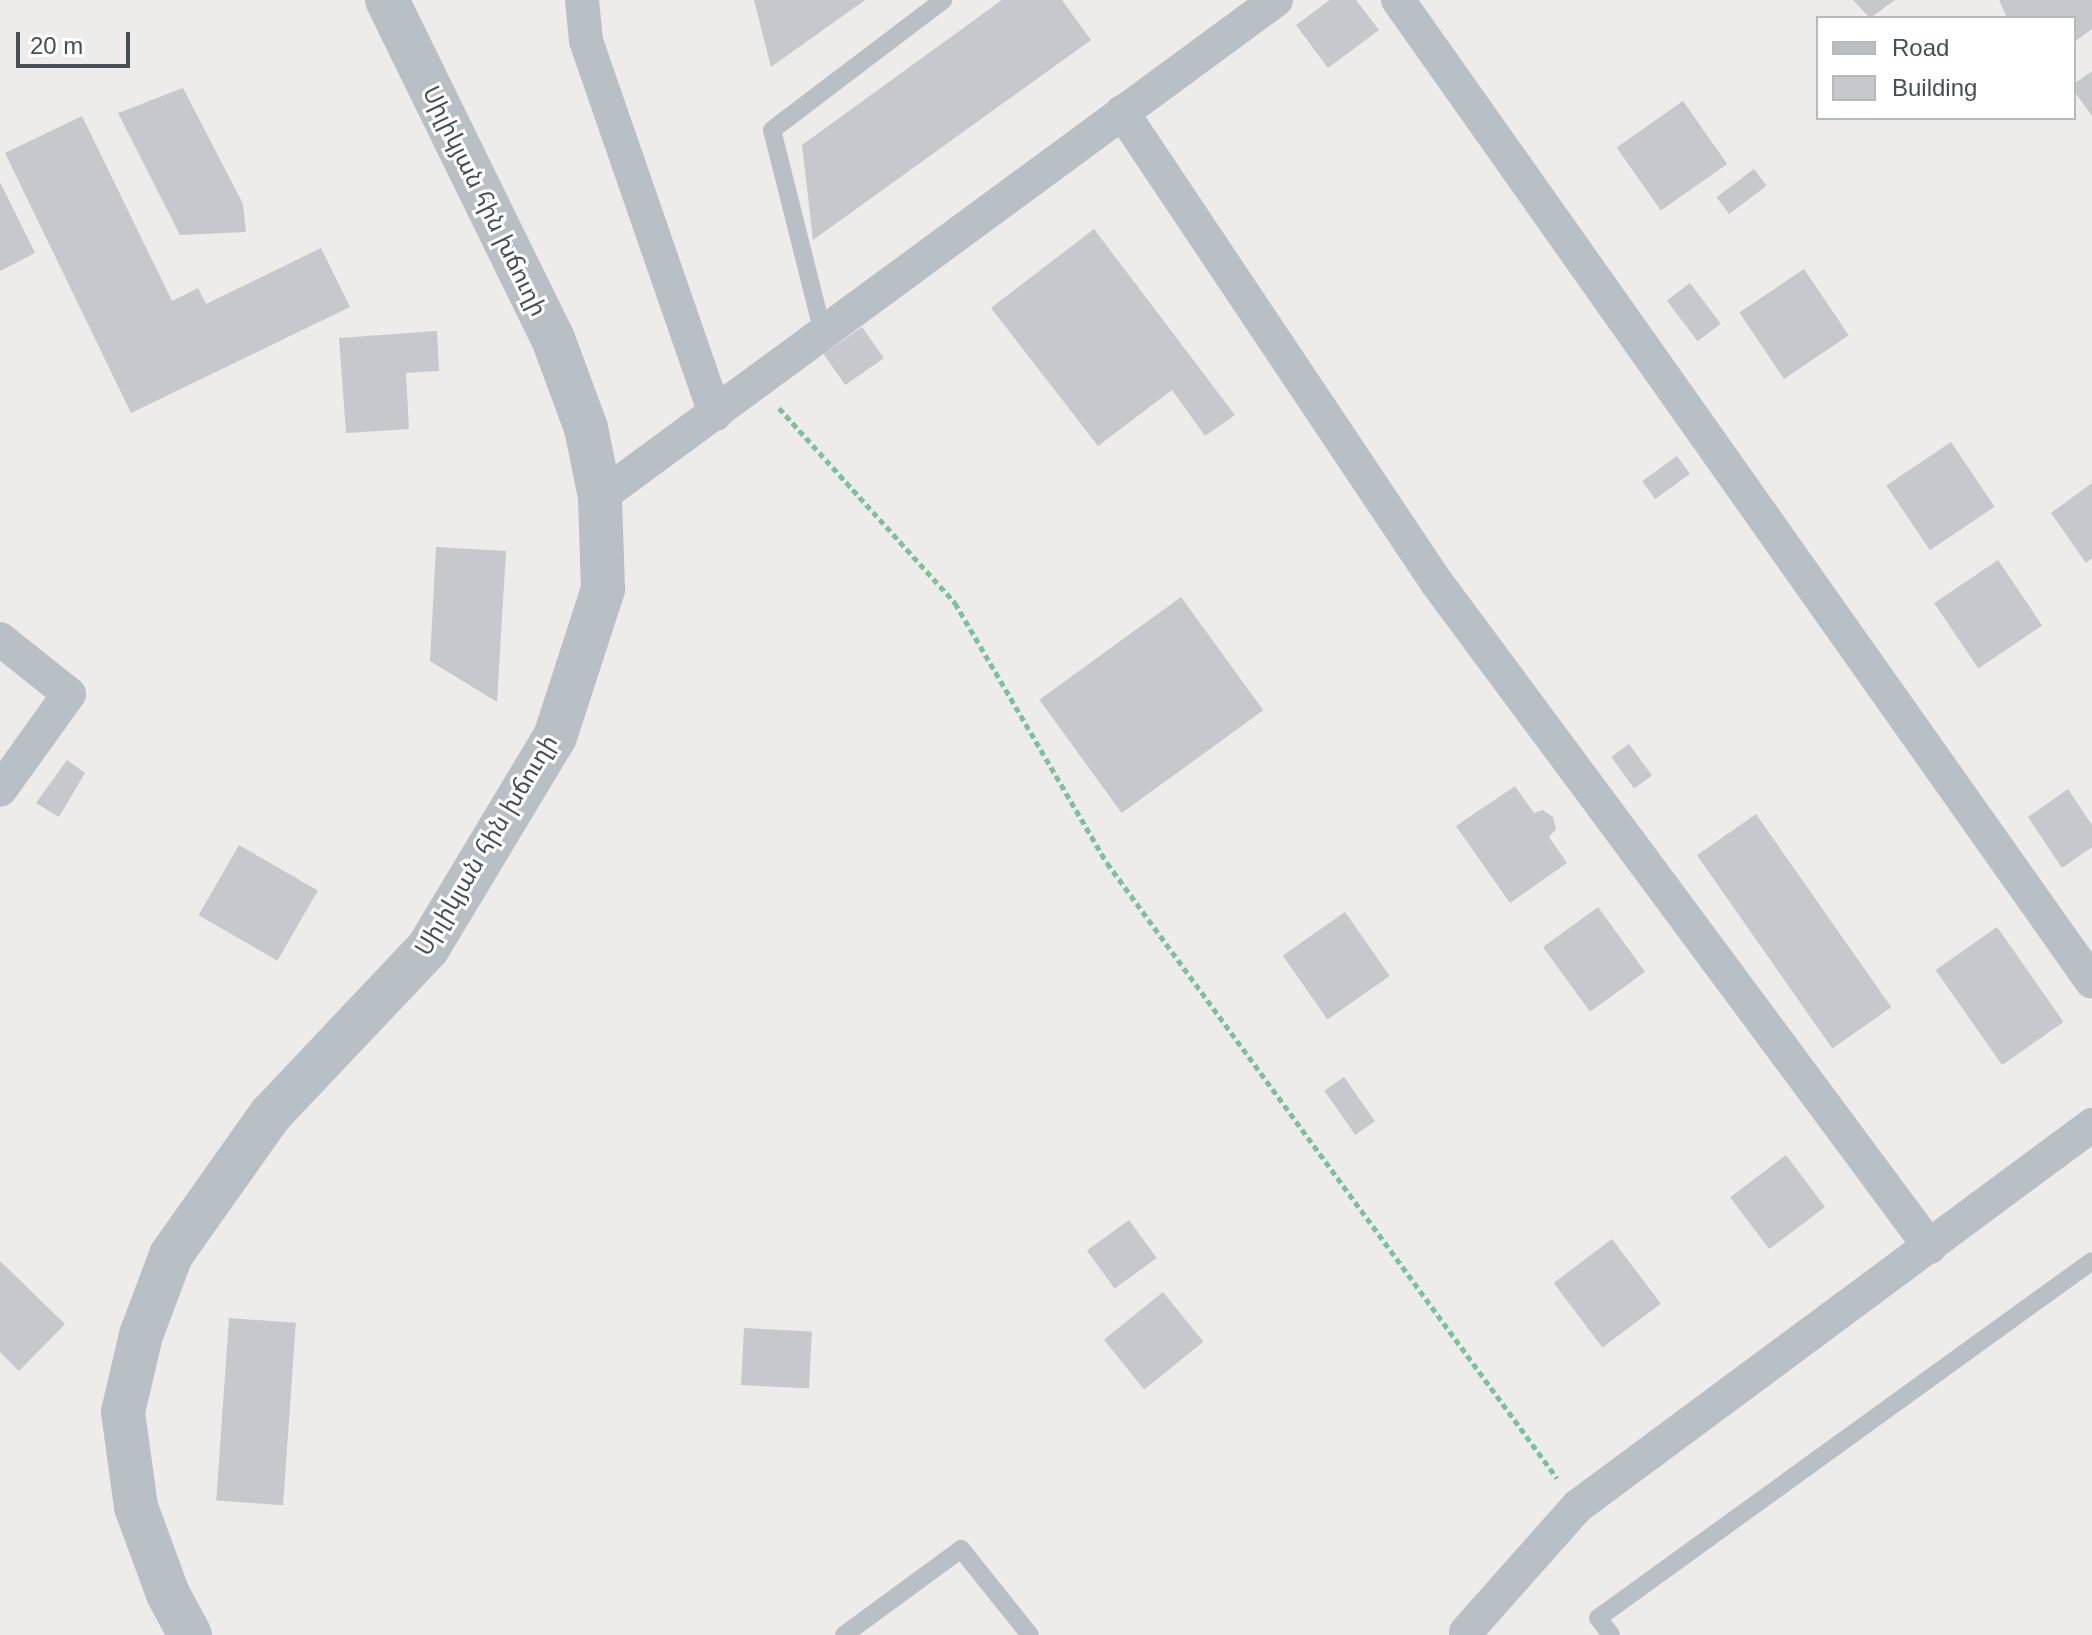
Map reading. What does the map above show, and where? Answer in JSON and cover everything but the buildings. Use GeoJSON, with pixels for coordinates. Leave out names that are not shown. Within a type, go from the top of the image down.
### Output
{"type":"FeatureCollection","features":[{"type":"Feature","properties":{"kind":"street","name":"Սիլիկյան հին խճուղի"},"geometry":{"type":"LineString","coordinates":[[190,1635],[168,1594],[136,1507],[123,1412],[141,1335],[171,1255],[271,1114],[428,948],[555,737],[603,589],[600,497],[586,428],[553,339],[387,0]]}},
{"type":"Feature","properties":{"kind":"street"},"geometry":{"type":"LineString","coordinates":[[582,0],[586,41],[715,414]]}},
{"type":"Feature","properties":{"kind":"street"},"geometry":{"type":"LineString","coordinates":[[600,497],[1276,0]]}},
{"type":"Feature","properties":{"kind":"street"},"geometry":{"type":"LineString","coordinates":[[1398,0],[2092,982]]}},
{"type":"Feature","properties":{"kind":"street"},"geometry":{"type":"LineString","coordinates":[[1122,112],[1437,583],[1930,1247]]}},
{"type":"Feature","properties":{"kind":"street"},"geometry":{"type":"LineString","coordinates":[[0,639],[69,694],[0,790]]}},
{"type":"Feature","properties":{"kind":"street"},"geometry":{"type":"LineString","coordinates":[[1464,1634],[1578,1506],[2092,1125]]}},
{"type":"Feature","properties":{"kind":"lane"},"geometry":{"type":"LineString","coordinates":[[823,333],[772,130],[943,0]]}},
{"type":"Feature","properties":{"kind":"lane"},"geometry":{"type":"LineString","coordinates":[[1611,1635],[1598,1618],[2092,1261]]}},
{"type":"Feature","properties":{"kind":"lane"},"geometry":{"type":"LineString","coordinates":[[844,1635],[961,1549],[1030,1635]]}},
{"type":"Feature","properties":{"kind":"path"},"geometry":{"type":"LineString","coordinates":[[757,384],[955,603],[1107,863],[1578,1506]]}}]}
